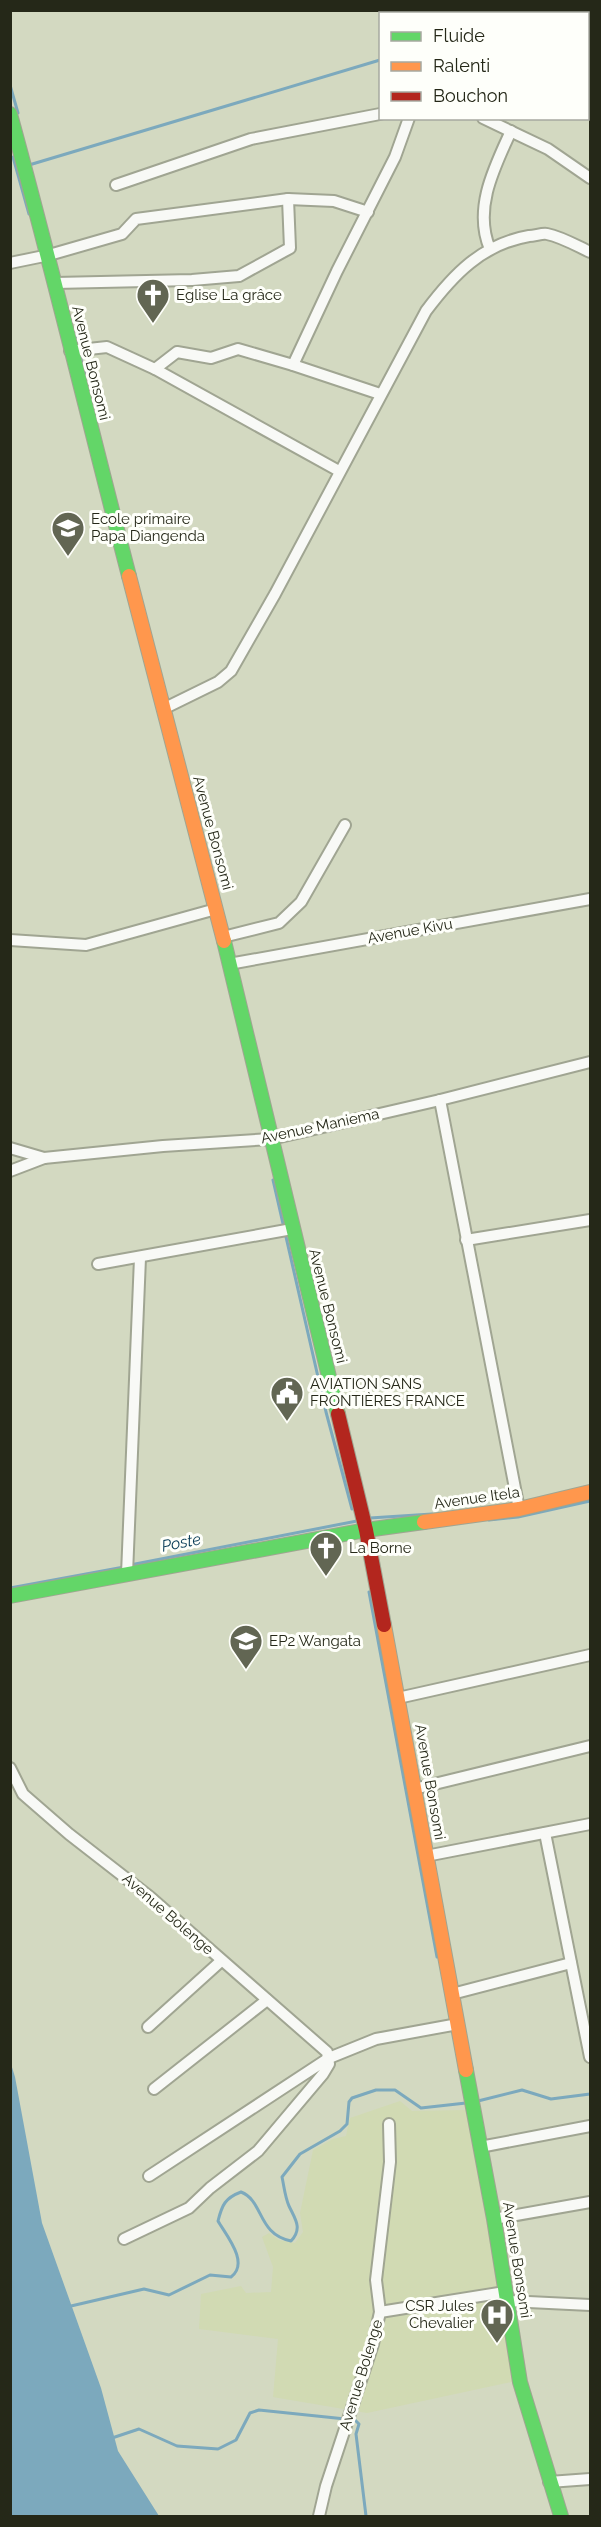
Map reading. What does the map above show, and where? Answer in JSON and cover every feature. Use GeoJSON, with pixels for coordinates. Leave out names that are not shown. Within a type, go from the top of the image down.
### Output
{"type":"FeatureCollection","features":[{"type":"Feature","properties":{"kind":"main road","name":"Avenue Bonsomi"},"geometry":{"type":"LineString","coordinates":[[10,114],[49,255],[69,351],[216,909],[366,1530],[494,2219],[520,2382],[561,2517]]}},
{"type":"Feature","properties":{"kind":"main road","name":"Avenue Itela"},"geometry":{"type":"LineString","coordinates":[[10,1596],[366,1530],[519,1509],[591,1492]]}},
{"type":"Feature","properties":{"kind":"street"},"geometry":{"type":"LineString","coordinates":[[116,184],[251,139],[379,114]]}},
{"type":"Feature","properties":{"kind":"street"},"geometry":{"type":"LineString","coordinates":[[293,365],[337,271],[395,157],[408,120]]}},
{"type":"Feature","properties":{"kind":"street"},"geometry":{"type":"LineString","coordinates":[[487,120],[548,149],[591,178]]}},
{"type":"Feature","properties":{"kind":"street"},"geometry":{"type":"LineString","coordinates":[[490,249],[484,235],[482,219],[486,193],[496,163],[511,131]]}},
{"type":"Feature","properties":{"kind":"street"},"geometry":{"type":"LineString","coordinates":[[10,262],[49,255],[122,234],[136,219],[288,199],[334,201],[368,212]]}},
{"type":"Feature","properties":{"kind":"street"},"geometry":{"type":"LineString","coordinates":[[55,283],[192,280],[239,276],[290,248],[288,199]]}},
{"type":"Feature","properties":{"kind":"street"},"geometry":{"type":"LineString","coordinates":[[164,709],[218,682],[231,671],[275,594],[426,311],[446,284],[471,260],[490,249],[518,238],[545,234],[591,252]]}},
{"type":"Feature","properties":{"kind":"street"},"geometry":{"type":"LineString","coordinates":[[69,351],[107,347],[155,369],[339,471]]}},
{"type":"Feature","properties":{"kind":"street"},"geometry":{"type":"LineString","coordinates":[[155,369],[177,352],[211,358],[238,349],[380,394]]}},
{"type":"Feature","properties":{"kind":"street"},"geometry":{"type":"LineString","coordinates":[[223,937],[279,923],[301,902],[345,825]]}},
{"type":"Feature","properties":{"kind":"street","name":"Avenue Kivu"},"geometry":{"type":"LineString","coordinates":[[229,964],[591,899]]}},
{"type":"Feature","properties":{"kind":"street"},"geometry":{"type":"LineString","coordinates":[[10,940],[86,945],[216,909]]}},
{"type":"Feature","properties":{"kind":"street","name":"Avenue Maniema"},"geometry":{"type":"LineString","coordinates":[[44,1158],[163,1146],[271,1139],[591,1062]]}},
{"type":"Feature","properties":{"kind":"street"},"geometry":{"type":"LineString","coordinates":[[440,1100],[519,1509]]}},
{"type":"Feature","properties":{"kind":"street"},"geometry":{"type":"LineString","coordinates":[[10,1148],[44,1158]]}},
{"type":"Feature","properties":{"kind":"street"},"geometry":{"type":"LineString","coordinates":[[10,1171],[44,1158]]}},
{"type":"Feature","properties":{"kind":"street"},"geometry":{"type":"LineString","coordinates":[[466,1240],[591,1220]]}},
{"type":"Feature","properties":{"kind":"street"},"geometry":{"type":"LineString","coordinates":[[98,1264],[292,1229]]}},
{"type":"Feature","properties":{"kind":"street"},"geometry":{"type":"LineString","coordinates":[[127,1574],[140,1258]]}},
{"type":"Feature","properties":{"kind":"street"},"geometry":{"type":"LineString","coordinates":[[398,1698],[591,1655]]}},
{"type":"Feature","properties":{"kind":"street"},"geometry":{"type":"LineString","coordinates":[[414,1789],[591,1746]]}},
{"type":"Feature","properties":{"kind":"street","name":"Avenue Bolenge"},"geometry":{"type":"LineString","coordinates":[[10,1768],[23,1794],[69,1834],[150,1897],[327,2052],[329,2058]]}},
{"type":"Feature","properties":{"kind":"street"},"geometry":{"type":"LineString","coordinates":[[426,1856],[591,1824]]}},
{"type":"Feature","properties":{"kind":"street"},"geometry":{"type":"LineString","coordinates":[[545,1833],[591,2057]]}},
{"type":"Feature","properties":{"kind":"street"},"geometry":{"type":"LineString","coordinates":[[148,2027],[221,1960]]}},
{"type":"Feature","properties":{"kind":"street"},"geometry":{"type":"LineString","coordinates":[[452,1994],[571,1963]]}},
{"type":"Feature","properties":{"kind":"street"},"geometry":{"type":"LineString","coordinates":[[154,2089],[267,2000]]}},
{"type":"Feature","properties":{"kind":"street"},"geometry":{"type":"LineString","coordinates":[[149,2176],[329,2058],[376,2039],[458,2024]]}},
{"type":"Feature","properties":{"kind":"street"},"geometry":{"type":"LineString","coordinates":[[124,2239],[189,2208],[210,2188],[258,2151],[323,2074],[329,2064],[329,2058]]}},
{"type":"Feature","properties":{"kind":"street","name":"Avenue Bolenge"},"geometry":{"type":"LineString","coordinates":[[319,2517],[326,2486],[373,2344],[380,2312],[376,2280],[390,2162],[389,2124]]}},
{"type":"Feature","properties":{"kind":"street"},"geometry":{"type":"LineString","coordinates":[[480,2147],[591,2126]]}},
{"type":"Feature","properties":{"kind":"street"},"geometry":{"type":"LineString","coordinates":[[494,2219],[591,2202]]}},
{"type":"Feature","properties":{"kind":"street"},"geometry":{"type":"LineString","coordinates":[[380,2312],[506,2296],[591,2305]]}},
{"type":"Feature","properties":{"kind":"street"},"geometry":{"type":"LineString","coordinates":[[549,2482],[591,2479]]}},
{"type":"Feature","properties":{"kind":"shaded area"},"geometry":{"type":"Polygon","coordinates":[[[400,2101],[412,2111],[466,2110],[516,2381],[367,2413],[273,2397],[278,2339],[199,2329],[201,2294],[241,2286],[246,2293],[271,2292],[273,2267],[262,2237],[269,2233],[279,2240],[295,2243],[303,2232],[300,2213],[313,2150],[333,2139],[346,2136],[350,2118],[400,2101]]]}},
{"type":"Feature","properties":{"kind":"water"},"geometry":{"type":"Polygon","coordinates":[[[11,2064],[42,2223],[101,2388],[118,2451],[159,2516],[11,2516],[11,2064]]]}},
{"type":"Feature","properties":{"kind":"waterway"},"geometry":{"type":"LineString","coordinates":[[29,165],[379,60]]}},
{"type":"Feature","properties":{"kind":"waterway"},"geometry":{"type":"LineString","coordinates":[[10,85],[18,113]]}},
{"type":"Feature","properties":{"kind":"waterway"},"geometry":{"type":"LineString","coordinates":[[13,157],[29,214]]}},
{"type":"Feature","properties":{"kind":"waterway"},"geometry":{"type":"LineString","coordinates":[[75,335],[85,375]]}},
{"type":"Feature","properties":{"kind":"waterway"},"geometry":{"type":"LineString","coordinates":[[273,1180],[326,1412],[352,1509]]}},
{"type":"Feature","properties":{"kind":"waterway"},"geometry":{"type":"LineString","coordinates":[[489,1520],[518,1517],[590,1501]]}},
{"type":"Feature","properties":{"kind":"waterway","name":"Poste"},"geometry":{"type":"LineString","coordinates":[[370,1518],[432,1514]]}},
{"type":"Feature","properties":{"kind":"waterway","name":"Poste"},"geometry":{"type":"LineString","coordinates":[[130,1565],[357,1521]]}},
{"type":"Feature","properties":{"kind":"waterway","name":"Poste"},"geometry":{"type":"LineString","coordinates":[[10,1588],[124,1567]]}},
{"type":"Feature","properties":{"kind":"waterway"},"geometry":{"type":"LineString","coordinates":[[369,1592],[437,1957]]}},
{"type":"Feature","properties":{"kind":"waterway"},"geometry":{"type":"LineString","coordinates":[[71,2306],[144,2289],[169,2295],[210,2275],[231,2277],[236,2271],[237,2257],[231,2241],[218,2221],[225,2203],[241,2192],[254,2202],[272,2232],[291,2241],[297,2232],[297,2224],[288,2203],[282,2177],[300,2154],[340,2131],[347,2124],[349,2102],[352,2098],[376,2090],[395,2090],[421,2108],[466,2103]]}},
{"type":"Feature","properties":{"kind":"waterway"},"geometry":{"type":"LineString","coordinates":[[478,2101],[522,2090],[551,2099],[590,2094]]}},
{"type":"Feature","properties":{"kind":"waterway"},"geometry":{"type":"LineString","coordinates":[[112,2438],[139,2429],[177,2446],[218,2449],[236,2440],[250,2413],[259,2410],[355,2420],[359,2424],[356,2434],[366,2516]]}},
{"type":"Feature","properties":{"kind":"traffic: fast"},"geometry":{"type":"LineString","coordinates":[[10,114],[129,576]]}},
{"type":"Feature","properties":{"kind":"traffic: fast"},"geometry":{"type":"LineString","coordinates":[[224,941],[338,1414]]}},
{"type":"Feature","properties":{"kind":"traffic: fast"},"geometry":{"type":"LineString","coordinates":[[10,1596],[366,1530],[424,1522]]}},
{"type":"Feature","properties":{"kind":"traffic: fast"},"geometry":{"type":"LineString","coordinates":[[466,2070],[494,2219],[520,2382],[561,2516]]}},
{"type":"Feature","properties":{"kind":"traffic: slow"},"geometry":{"type":"LineString","coordinates":[[129,576],[224,941]]}},
{"type":"Feature","properties":{"kind":"traffic: slow"},"geometry":{"type":"LineString","coordinates":[[424,1522],[519,1509],[590,1492]]}},
{"type":"Feature","properties":{"kind":"traffic: slow"},"geometry":{"type":"LineString","coordinates":[[384,1625],[466,2070]]}},
{"type":"Feature","properties":{"kind":"traffic: jam"},"geometry":{"type":"LineString","coordinates":[[338,1414],[366,1530],[384,1625]]}},
{"type":"Feature","properties":{"kind":"place","name":"Eglise La grâce"},"geometry":{"type":"Point","coordinates":[153,324]}},
{"type":"Feature","properties":{"kind":"place","name":"Ecole primaire Papa Diangenda"},"geometry":{"type":"Point","coordinates":[68,557]}},
{"type":"Feature","properties":{"kind":"place","name":"AVIATION SANS FRONTIÈRES FRANCE"},"geometry":{"type":"Point","coordinates":[287,1422]}},
{"type":"Feature","properties":{"kind":"place","name":"La Borne"},"geometry":{"type":"Point","coordinates":[326,1577]}},
{"type":"Feature","properties":{"kind":"place","name":"EP2 Wangata"},"geometry":{"type":"Point","coordinates":[246,1670]}},
{"type":"Feature","properties":{"kind":"place","name":"CSR Jules Chevalier"},"geometry":{"type":"Point","coordinates":[497,2344]}}]}
